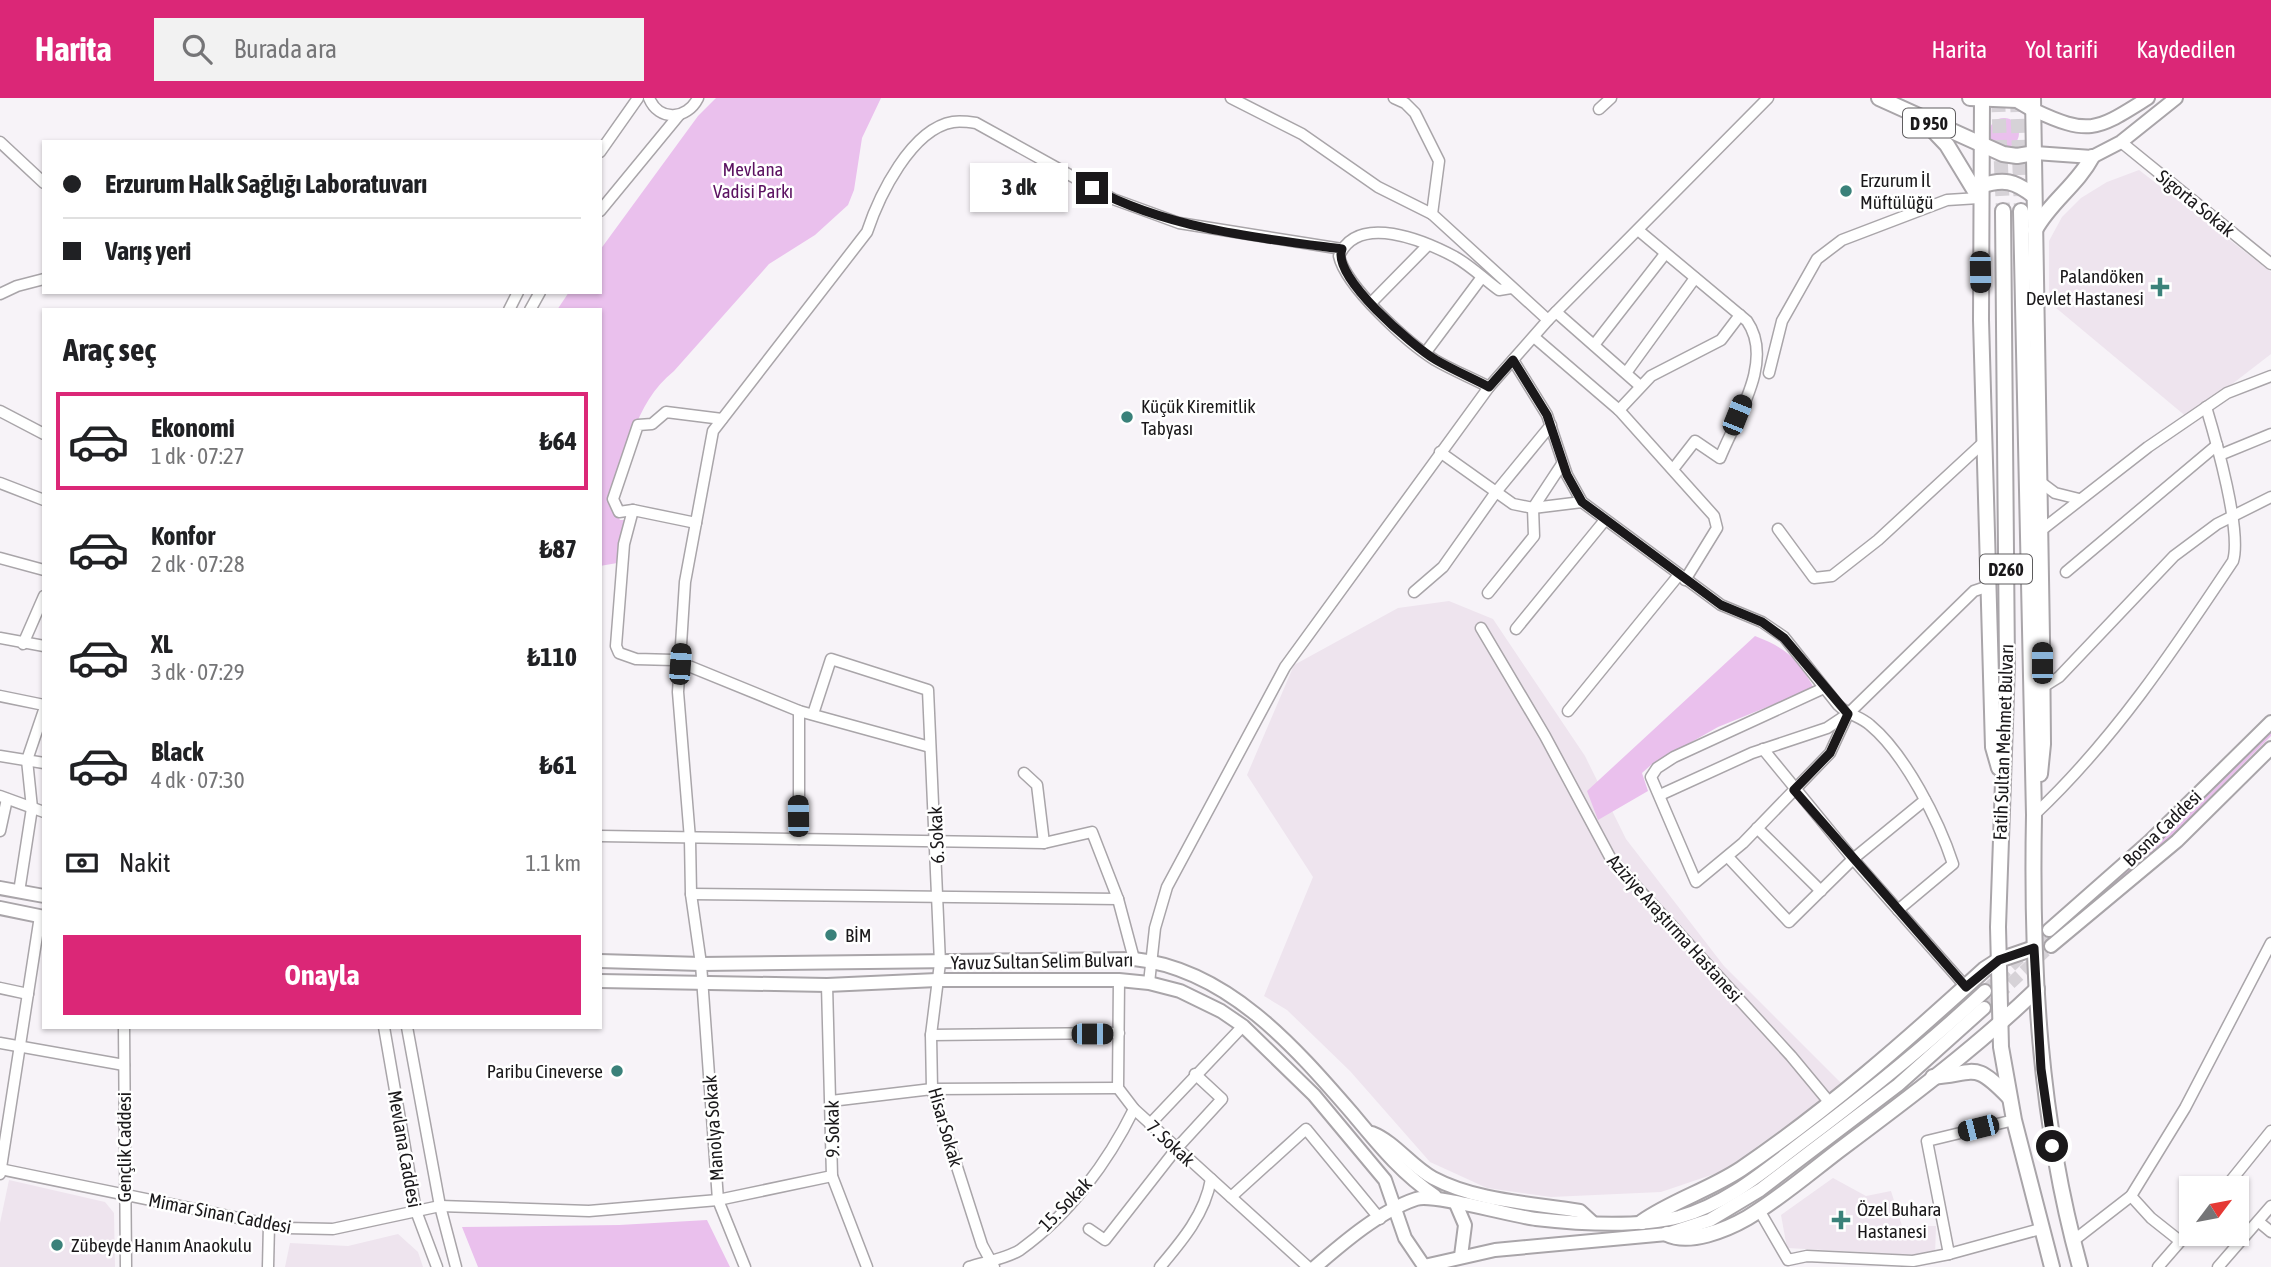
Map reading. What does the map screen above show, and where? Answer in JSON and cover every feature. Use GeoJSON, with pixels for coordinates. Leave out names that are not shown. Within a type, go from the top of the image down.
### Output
{"type":"FeatureCollection","features":[{"type":"Feature","properties":{"kind":"highway","name":"D 950"},"geometry":{"type":"LineString","coordinates":[[1879,98],[1924,121],[1981,144]]}},
{"type":"Feature","properties":{"kind":"highway"},"geometry":{"type":"LineString","coordinates":[[2003,779],[1993,747],[1978,99],[2017,100],[2034,104],[2043,687],[2043,744],[2034,812]]}},
{"type":"Feature","properties":{"kind":"highway"},"geometry":{"type":"LineString","coordinates":[[1924,121],[1947,145],[1980,192]]}},
{"type":"Feature","properties":{"kind":"highway"},"geometry":{"type":"LineString","coordinates":[[1981,144],[2010,155],[2035,153]]}},
{"type":"Feature","properties":{"kind":"highway"},"geometry":{"type":"LineString","coordinates":[[2034,231],[2044,214],[2080,178],[2092,157]]}},
{"type":"Feature","properties":{"kind":"highway"},"geometry":{"type":"LineString","coordinates":[[1980,192],[1997,180],[2016,182],[2034,196]]}},
{"type":"Feature","properties":{"kind":"highway","name":"Fatih Sultan Mehmet Bulvarı"},"geometry":{"type":"LineString","coordinates":[[2003,211],[2007,665],[1999,960],[2000,1020],[2009,1097],[2040,1229],[2052,1267]]}},
{"type":"Feature","properties":{"kind":"highway","name":"Fatih Sultan Mehmet Bulvarı"},"geometry":{"type":"LineString","coordinates":[[2021,211],[2034,812],[2034,948],[2046,1107],[2080,1267]]}},
{"type":"Feature","properties":{"kind":"highway"},"geometry":{"type":"LineString","coordinates":[[1642,1222],[1660,1210],[1691,1198],[1733,1174],[1830,1103],[1907,1041],[1999,960],[2034,948]]}},
{"type":"Feature","properties":{"kind":"highway"},"geometry":{"type":"LineString","coordinates":[[1667,1234],[1678,1240],[1693,1237],[1730,1226],[1759,1210],[1932,1077],[2037,989]]}},
{"type":"Feature","properties":{"kind":"highway"},"geometry":{"type":"LineString","coordinates":[[1932,1077],[1976,1071],[1992,1080],[2009,1097]]}},
{"type":"Feature","properties":{"kind":"main road"},"geometry":{"type":"LineString","coordinates":[[2034,104],[2064,124],[2096,127],[2148,98]]}},
{"type":"Feature","properties":{"kind":"main road"},"geometry":{"type":"LineString","coordinates":[[2035,153],[2092,157],[2121,142],[2176,98]]}},
{"type":"Feature","properties":{"kind":"main road","name":"Bosna Caddesi"},"geometry":{"type":"LineString","coordinates":[[2049,930],[2150,841],[2271,722]]}},
{"type":"Feature","properties":{"kind":"main road"},"geometry":{"type":"LineString","coordinates":[[2051,946],[2177,841],[2271,748]]}},
{"type":"Feature","properties":{"kind":"main road"},"geometry":{"type":"LineString","coordinates":[[0,888],[42,896]]}},
{"type":"Feature","properties":{"kind":"main road"},"geometry":{"type":"LineString","coordinates":[[0,908],[42,916]]}},
{"type":"Feature","properties":{"kind":"main road","name":"Yavuz Sultan Selim Bulvarı"},"geometry":{"type":"LineString","coordinates":[[602,961],[701,964],[940,963],[1134,958],[1151,960],[1208,982],[1252,1011],[1304,1059],[1411,1180],[1435,1196]]}},
{"type":"Feature","properties":{"kind":"main road","name":"Yavuz Sultan Selim Bulvarı"},"geometry":{"type":"LineString","coordinates":[[602,981],[827,985],[937,980],[1149,982],[1200,999],[1243,1026],[1296,1074],[1385,1180],[1396,1209]]}},
{"type":"Feature","properties":{"kind":"main road"},"geometry":{"type":"LineString","coordinates":[[1315,1267],[1380,1219],[1417,1198],[1435,1196],[1456,1204],[1536,1219],[1592,1222],[1642,1222],[1695,1212],[1744,1186],[1890,1076],[1985,991]]}},
{"type":"Feature","properties":{"kind":"main road"},"geometry":{"type":"LineString","coordinates":[[1396,1209],[1405,1238],[1421,1266],[1445,1264],[1461,1256],[1519,1247],[1667,1234],[1710,1220],[1760,1190],[1898,1085],[1984,1008]]}},
{"type":"Feature","properties":{"kind":"main road"},"geometry":{"type":"LineString","coordinates":[[1365,1130],[1379,1136],[1419,1170],[1449,1186],[1482,1195],[1580,1211],[1592,1222]]}},
{"type":"Feature","properties":{"kind":"main road"},"geometry":{"type":"LineString","coordinates":[[1456,1204],[1465,1225],[1461,1256]]}},
{"type":"Feature","properties":{"kind":"street"},"geometry":{"type":"LineString","coordinates":[[602,149],[638,98]]}},
{"type":"Feature","properties":{"kind":"street"},"geometry":{"type":"LineString","coordinates":[[649,98],[663,113],[679,115]]}},
{"type":"Feature","properties":{"kind":"street"},"geometry":{"type":"LineString","coordinates":[[602,209],[679,115],[693,106],[698,98]]}},
{"type":"Feature","properties":{"kind":"street"},"geometry":{"type":"LineString","coordinates":[[1231,98],[1302,134],[1378,187],[1432,214],[1548,320]]}},
{"type":"Feature","properties":{"kind":"street"},"geometry":{"type":"LineString","coordinates":[[1394,98],[1405,103],[1415,113],[1439,161],[1432,214]]}},
{"type":"Feature","properties":{"kind":"street"},"geometry":{"type":"LineString","coordinates":[[1599,109],[1611,98]]}},
{"type":"Feature","properties":{"kind":"street"},"geometry":{"type":"LineString","coordinates":[[1149,982],[1155,928],[1167,887],[1285,667],[1489,387],[1548,320],[1768,98]]}},
{"type":"Feature","properties":{"kind":"street","name":"Manolya Sokak"},"geometry":{"type":"LineString","coordinates":[[745,1267],[718,1200],[703,984],[691,894],[690,839],[678,692],[685,582],[713,431],[867,232],[878,199],[897,168],[919,140],[952,122],[976,123],[1113,200],[1179,223],[1272,240],[1342,249]]}},
{"type":"Feature","properties":{"kind":"street"},"geometry":{"type":"LineString","coordinates":[[0,142],[42,181]]}},
{"type":"Feature","properties":{"kind":"street","name":"Sigorta Sokak"},"geometry":{"type":"LineString","coordinates":[[2121,142],[2271,264]]}},
{"type":"Feature","properties":{"kind":"street"},"geometry":{"type":"LineString","coordinates":[[1769,373],[1782,321],[1817,259],[1842,240],[1947,200],[1980,192]]}},
{"type":"Feature","properties":{"kind":"street"},"geometry":{"type":"LineString","coordinates":[[1639,230],[1740,315],[1755,332],[1758,353],[1755,373],[1720,457],[1695,441],[1674,468]]}},
{"type":"Feature","properties":{"kind":"street"},"geometry":{"type":"LineString","coordinates":[[1489,387],[1426,352],[1371,303],[1341,265],[1339,256],[1342,249],[1355,237],[1376,233],[1393,234],[1457,258],[1499,290],[1511,288]]}},
{"type":"Feature","properties":{"kind":"street"},"geometry":{"type":"LineString","coordinates":[[1371,303],[1428,245]]}},
{"type":"Feature","properties":{"kind":"street"},"geometry":{"type":"LineString","coordinates":[[1594,345],[1665,254]]}},
{"type":"Feature","properties":{"kind":"street"},"geometry":{"type":"LineString","coordinates":[[1426,352],[1482,277]]}},
{"type":"Feature","properties":{"kind":"street"},"geometry":{"type":"LineString","coordinates":[[1626,373],[1695,278]]}},
{"type":"Feature","properties":{"kind":"street"},"geometry":{"type":"LineString","coordinates":[[0,294],[42,280]]}},
{"type":"Feature","properties":{"kind":"street"},"geometry":{"type":"LineString","coordinates":[[1556,312],[1639,385]]}},
{"type":"Feature","properties":{"kind":"street"},"geometry":{"type":"LineString","coordinates":[[1619,410],[1639,385],[1691,354],[1721,341],[1740,315]]}},
{"type":"Feature","properties":{"kind":"street"},"geometry":{"type":"LineString","coordinates":[[1534,337],[1619,410],[1674,468],[1714,516],[1717,528],[1682,578],[1568,711]]}},
{"type":"Feature","properties":{"kind":"street"},"geometry":{"type":"LineString","coordinates":[[1513,360],[1551,425],[1562,464],[1582,502],[1721,605],[1762,622],[1784,638],[1848,714],[1860,718],[1876,731],[1925,800],[1942,830],[1953,864],[1898,910]]}},
{"type":"Feature","properties":{"kind":"street"},"geometry":{"type":"LineString","coordinates":[[2039,532],[2079,499],[2206,407],[2242,384],[2271,376]]}},
{"type":"Feature","properties":{"kind":"street"},"geometry":{"type":"LineString","coordinates":[[2034,812],[2104,741],[2218,584],[2236,552],[2219,450],[2206,407]]}},
{"type":"Feature","properties":{"kind":"street"},"geometry":{"type":"LineString","coordinates":[[0,411],[42,433]]}},
{"type":"Feature","properties":{"kind":"street"},"geometry":{"type":"LineString","coordinates":[[696,523],[634,510],[619,512],[613,499],[638,425],[652,424],[666,412],[722,419]]}},
{"type":"Feature","properties":{"kind":"street"},"geometry":{"type":"LineString","coordinates":[[1414,592],[1443,567],[1496,492],[1551,425]]}},
{"type":"Feature","properties":{"kind":"street"},"geometry":{"type":"LineString","coordinates":[[2066,572],[2219,450],[2271,434]]}},
{"type":"Feature","properties":{"kind":"street"},"geometry":{"type":"LineString","coordinates":[[1778,529],[1814,578],[1832,576],[1878,540],[1984,442]]}},
{"type":"Feature","properties":{"kind":"street"},"geometry":{"type":"LineString","coordinates":[[1440,452],[1513,504],[1534,508],[1582,502]]}},
{"type":"Feature","properties":{"kind":"street"},"geometry":{"type":"LineString","coordinates":[[1488,593],[1534,536],[1534,508],[1562,464]]}},
{"type":"Feature","properties":{"kind":"street"},"geometry":{"type":"LineString","coordinates":[[2039,481],[2055,493],[2079,499]]}},
{"type":"Feature","properties":{"kind":"street"},"geometry":{"type":"LineString","coordinates":[[0,482],[42,499]]}},
{"type":"Feature","properties":{"kind":"street"},"geometry":{"type":"LineString","coordinates":[[2043,687],[2059,677],[2168,561],[2230,515],[2271,497]]}},
{"type":"Feature","properties":{"kind":"street"},"geometry":{"type":"LineString","coordinates":[[634,510],[624,544],[616,646],[619,653],[636,659],[662,658],[799,711],[930,747]]}},
{"type":"Feature","properties":{"kind":"street"},"geometry":{"type":"LineString","coordinates":[[1516,629],[1605,520]]}},
{"type":"Feature","properties":{"kind":"street"},"geometry":{"type":"LineString","coordinates":[[0,558],[42,569]]}},
{"type":"Feature","properties":{"kind":"street"},"geometry":{"type":"LineString","coordinates":[[1660,795],[1763,749],[1827,728],[1848,714],[1974,591],[1989,586]]}},
{"type":"Feature","properties":{"kind":"street"},"geometry":{"type":"LineString","coordinates":[[23,644],[42,601]]}},
{"type":"Feature","properties":{"kind":"street","name":"Aziziye Araştırma Hastanesi"},"geometry":{"type":"LineString","coordinates":[[1481,628],[1545,736],[1611,859],[1791,1056],[1830,1103]]}},
{"type":"Feature","properties":{"kind":"street"},"geometry":{"type":"LineString","coordinates":[[0,638],[42,646]]}},
{"type":"Feature","properties":{"kind":"street","name":"6. Sokak"},"geometry":{"type":"LineString","coordinates":[[813,714],[831,659],[928,690],[937,839],[940,963],[937,980]]}},
{"type":"Feature","properties":{"kind":"street"},"geometry":{"type":"LineString","coordinates":[[1824,688],[1717,735],[1657,768],[1651,778],[1696,882],[1728,857],[1830,753],[1848,714]]}},
{"type":"Feature","properties":{"kind":"street"},"geometry":{"type":"LineString","coordinates":[[0,696],[42,706]]}},
{"type":"Feature","properties":{"kind":"street"},"geometry":{"type":"LineString","coordinates":[[799,711],[799,839]]}},
{"type":"Feature","properties":{"kind":"street"},"geometry":{"type":"LineString","coordinates":[[19,891],[32,808],[27,760],[42,713]]}},
{"type":"Feature","properties":{"kind":"street"},"geometry":{"type":"LineString","coordinates":[[1763,749],[1794,790],[1966,987]]}},
{"type":"Feature","properties":{"kind":"street"},"geometry":{"type":"LineString","coordinates":[[0,756],[42,763]]}},
{"type":"Feature","properties":{"kind":"street"},"geometry":{"type":"LineString","coordinates":[[1024,773],[1037,785],[1044,843]]}},
{"type":"Feature","properties":{"kind":"street"},"geometry":{"type":"LineString","coordinates":[[0,831],[4,798],[42,811]]}},
{"type":"Feature","properties":{"kind":"street"},"geometry":{"type":"LineString","coordinates":[[1728,857],[1789,922],[1853,859],[1925,800]]}},
{"type":"Feature","properties":{"kind":"street"},"geometry":{"type":"LineString","coordinates":[[1757,828],[1821,891]]}},
{"type":"Feature","properties":{"kind":"street"},"geometry":{"type":"LineString","coordinates":[[602,836],[690,839],[937,839],[1044,843],[1092,832],[1118,899],[1134,958]]}},
{"type":"Feature","properties":{"kind":"street"},"geometry":{"type":"LineString","coordinates":[[691,894],[1118,899]]}},
{"type":"Feature","properties":{"kind":"street"},"geometry":{"type":"LineString","coordinates":[[0,1171],[12,1109],[27,994],[42,916]]}},
{"type":"Feature","properties":{"kind":"street"},"geometry":{"type":"LineString","coordinates":[[2073,1241],[2131,1196],[2185,1108],[2271,943]]}},
{"type":"Feature","properties":{"kind":"street","name":"Hisar Sokak"},"geometry":{"type":"LineString","coordinates":[[937,980],[931,1035],[933,1089],[982,1245],[992,1264]]}},
{"type":"Feature","properties":{"kind":"street"},"geometry":{"type":"LineString","coordinates":[[831,1101],[933,1089],[1118,1088],[1119,980]]}},
{"type":"Feature","properties":{"kind":"street","name":"9. Sokak"},"geometry":{"type":"LineString","coordinates":[[827,985],[832,1176],[867,1267]]}},
{"type":"Feature","properties":{"kind":"street"},"geometry":{"type":"LineString","coordinates":[[0,988],[27,994]]}},
{"type":"Feature","properties":{"kind":"street"},"geometry":{"type":"LineString","coordinates":[[1150,1124],[1243,1026]]}},
{"type":"Feature","properties":{"kind":"street","name":"Gençlik Caddesi"},"geometry":{"type":"LineString","coordinates":[[124,1029],[123,1194],[126,1267]]}},
{"type":"Feature","properties":{"kind":"street","name":"Mevlana Caddesi"},"geometry":{"type":"LineString","coordinates":[[384,1029],[415,1211],[437,1267]]}},
{"type":"Feature","properties":{"kind":"street","name":"Mevlana Caddesi"},"geometry":{"type":"LineString","coordinates":[[407,1029],[440,1206],[456,1267]]}},
{"type":"Feature","properties":{"kind":"street"},"geometry":{"type":"LineString","coordinates":[[931,1035],[1119,1033]]}},
{"type":"Feature","properties":{"kind":"street"},"geometry":{"type":"LineString","coordinates":[[0,1043],[124,1065]]}},
{"type":"Feature","properties":{"kind":"street"},"geometry":{"type":"LineString","coordinates":[[1089,1229],[1105,1240],[1177,1148],[1222,1099],[1195,1074]]}},
{"type":"Feature","properties":{"kind":"street","name":"7. Sokak"},"geometry":{"type":"LineString","coordinates":[[1118,1088],[1134,1109],[1308,1267]]}},
{"type":"Feature","properties":{"kind":"street"},"geometry":{"type":"LineString","coordinates":[[0,1106],[12,1109]]}},
{"type":"Feature","properties":{"kind":"street","name":"15. Sokak"},"geometry":{"type":"LineString","coordinates":[[969,1267],[992,1264],[1018,1251],[1074,1201],[1115,1148],[1134,1109]]}},
{"type":"Feature","properties":{"kind":"street"},"geometry":{"type":"LineString","coordinates":[[1948,1254],[1927,1141],[2014,1120]]}},
{"type":"Feature","properties":{"kind":"street"},"geometry":{"type":"LineString","coordinates":[[1231,1197],[1306,1129],[1380,1219]]}},
{"type":"Feature","properties":{"kind":"street"},"geometry":{"type":"LineString","coordinates":[[2235,1176],[2271,1131]]}},
{"type":"Feature","properties":{"kind":"street","name":"Mimar Sinan Caddesi"},"geometry":{"type":"LineString","coordinates":[[0,1171],[269,1224],[332,1229],[440,1206],[589,1211],[718,1200],[832,1176]]}},
{"type":"Feature","properties":{"kind":"street"},"geometry":{"type":"LineString","coordinates":[[1160,1267],[1185,1237],[1208,1198],[1211,1180]]}},
{"type":"Feature","properties":{"kind":"street"},"geometry":{"type":"LineString","coordinates":[[2131,1196],[2151,1218],[2179,1240]]}},
{"type":"Feature","properties":{"kind":"street"},"geometry":{"type":"LineString","coordinates":[[2218,1267],[2271,1206]]}},
{"type":"Feature","properties":{"kind":"street"},"geometry":{"type":"LineString","coordinates":[[1759,1210],[1789,1264],[1808,1256],[1875,1263],[1913,1261],[2040,1229]]}},
{"type":"Feature","properties":{"kind":"street"},"geometry":{"type":"LineString","coordinates":[[2259,1222],[2271,1232]]}},
{"type":"Feature","properties":{"kind":"street"},"geometry":{"type":"LineString","coordinates":[[268,1267],[269,1224]]}},
{"type":"Feature","properties":{"kind":"street"},"geometry":{"type":"LineString","coordinates":[[2158,1267],[2179,1242]]}},
{"type":"Feature","properties":{"kind":"shaded area","name":"Palandöken Devlet Hastanesi"},"geometry":{"type":"Polygon","coordinates":[[[2139,170],[2271,272],[2271,354],[2188,418],[2049,302],[2049,241],[2062,217],[2081,198],[2107,182],[2139,170]]]}},
{"type":"Feature","properties":{"kind":"shaded area"},"geometry":{"type":"Polygon","coordinates":[[[1449,601],[1493,619],[1585,756],[1626,839],[1724,966],[1843,1085],[1723,1171],[1661,1192],[1551,1197],[1487,1188],[1430,1162],[1350,1071],[1287,1010],[1264,996],[1313,877],[1247,775],[1294,665],[1398,608],[1449,601]]]}},
{"type":"Feature","properties":{"kind":"shaded area","name":"Özel Buhara Hastanesi"},"geometry":{"type":"Polygon","coordinates":[[[1833,1178],[1866,1196],[1891,1191],[1902,1226],[1936,1226],[1935,1256],[1787,1248],[1781,1215],[1833,1178]]]}},
{"type":"Feature","properties":{"kind":"shaded area","name":"Zübeyde Hanım Anaokulu"},"geometry":{"type":"Polygon","coordinates":[[[9,1180],[105,1202],[114,1213],[115,1267],[0,1267],[0,1223],[9,1180]]]}},
{"type":"Feature","properties":{"kind":"shaded area"},"geometry":{"type":"Polygon","coordinates":[[[398,1234],[418,1252],[423,1267],[285,1267],[290,1243],[348,1246],[398,1234]]]}},
{"type":"Feature","properties":{"kind":"green space","name":"Mevlana Vadisi Parkı"},"geometry":{"type":"Polygon","coordinates":[[[716,98],[881,98],[862,138],[854,190],[848,205],[815,235],[769,264],[649,399],[633,433],[612,506],[620,520],[631,520],[623,562],[602,566],[602,308],[558,308],[568,294],[602,294],[602,247],[698,116],[716,98]]]}},
{"type":"Feature","properties":{"kind":"green space"},"geometry":{"type":"Polygon","coordinates":[[[2004,118],[2015,122],[2019,133],[2015,144],[2004,148],[1993,144],[1989,133],[1993,122],[2004,118]]]}},
{"type":"Feature","properties":{"kind":"green space"},"geometry":{"type":"Polygon","coordinates":[[[1755,636],[1790,655],[1814,688],[1718,727],[1651,765],[1642,773],[1648,791],[1598,820],[1587,791],[1755,636]]]}},
{"type":"Feature","properties":{"kind":"green space"},"geometry":{"type":"Polygon","coordinates":[[[2271,732],[2271,736],[2174,834],[2057,931],[2170,833],[2271,732]]]}},
{"type":"Feature","properties":{"kind":"green space"},"geometry":{"type":"Polygon","coordinates":[[[707,1220],[730,1267],[478,1267],[462,1227],[619,1225],[707,1220]]]}},
{"type":"Feature","properties":{"kind":"tunnel"},"geometry":{"type":"LineString","coordinates":[[1998,98],[2003,211]]}},
{"type":"Feature","properties":{"kind":"tunnel"},"geometry":{"type":"LineString","coordinates":[[2017,98],[2021,211]]}},
{"type":"Feature","properties":{"kind":"tunnel"},"geometry":{"type":"LineString","coordinates":[[1985,991],[2049,930]]}},
{"type":"Feature","properties":{"kind":"tunnel"},"geometry":{"type":"LineString","coordinates":[[1984,1008],[2051,946]]}},
{"type":"Feature","properties":{"kind":"place","name":"Erzurum İl Müftülüğü"},"geometry":{"type":"Point","coordinates":[1846,191]}},
{"type":"Feature","properties":{"kind":"place","name":"Palandöken Devlet Hastanesi"},"geometry":{"type":"Point","coordinates":[2160,287]}},
{"type":"Feature","properties":{"kind":"place","name":"Küçük Kiremitlik Tabyası"},"geometry":{"type":"Point","coordinates":[1127,417]}},
{"type":"Feature","properties":{"kind":"place","name":"BİM"},"geometry":{"type":"Point","coordinates":[831,935]}},
{"type":"Feature","properties":{"kind":"place","name":"Paribu Cineverse"},"geometry":{"type":"Point","coordinates":[617,1071]}},
{"type":"Feature","properties":{"kind":"place","name":"Özel Buhara Hastanesi"},"geometry":{"type":"Point","coordinates":[1841,1220]}},
{"type":"Feature","properties":{"kind":"place","name":"Zübeyde Hanım Anaokulu"},"geometry":{"type":"Point","coordinates":[57,1245]}},
{"type":"Feature","properties":{"kind":"route"},"geometry":{"type":"LineString","coordinates":[[1092,188],[1113,200],[1179,223],[1272,240],[1342,249],[1339,256],[1341,265],[1364,297],[1434,359],[1489,387],[1513,360],[1547,415],[1556,437],[1562,464],[1582,502],[1678,576],[1721,605],[1762,622],[1784,638],[1848,714],[1835,746],[1794,790],[1966,987],[1999,960],[2034,948],[2041,1069],[2052,1146]]}}]}
